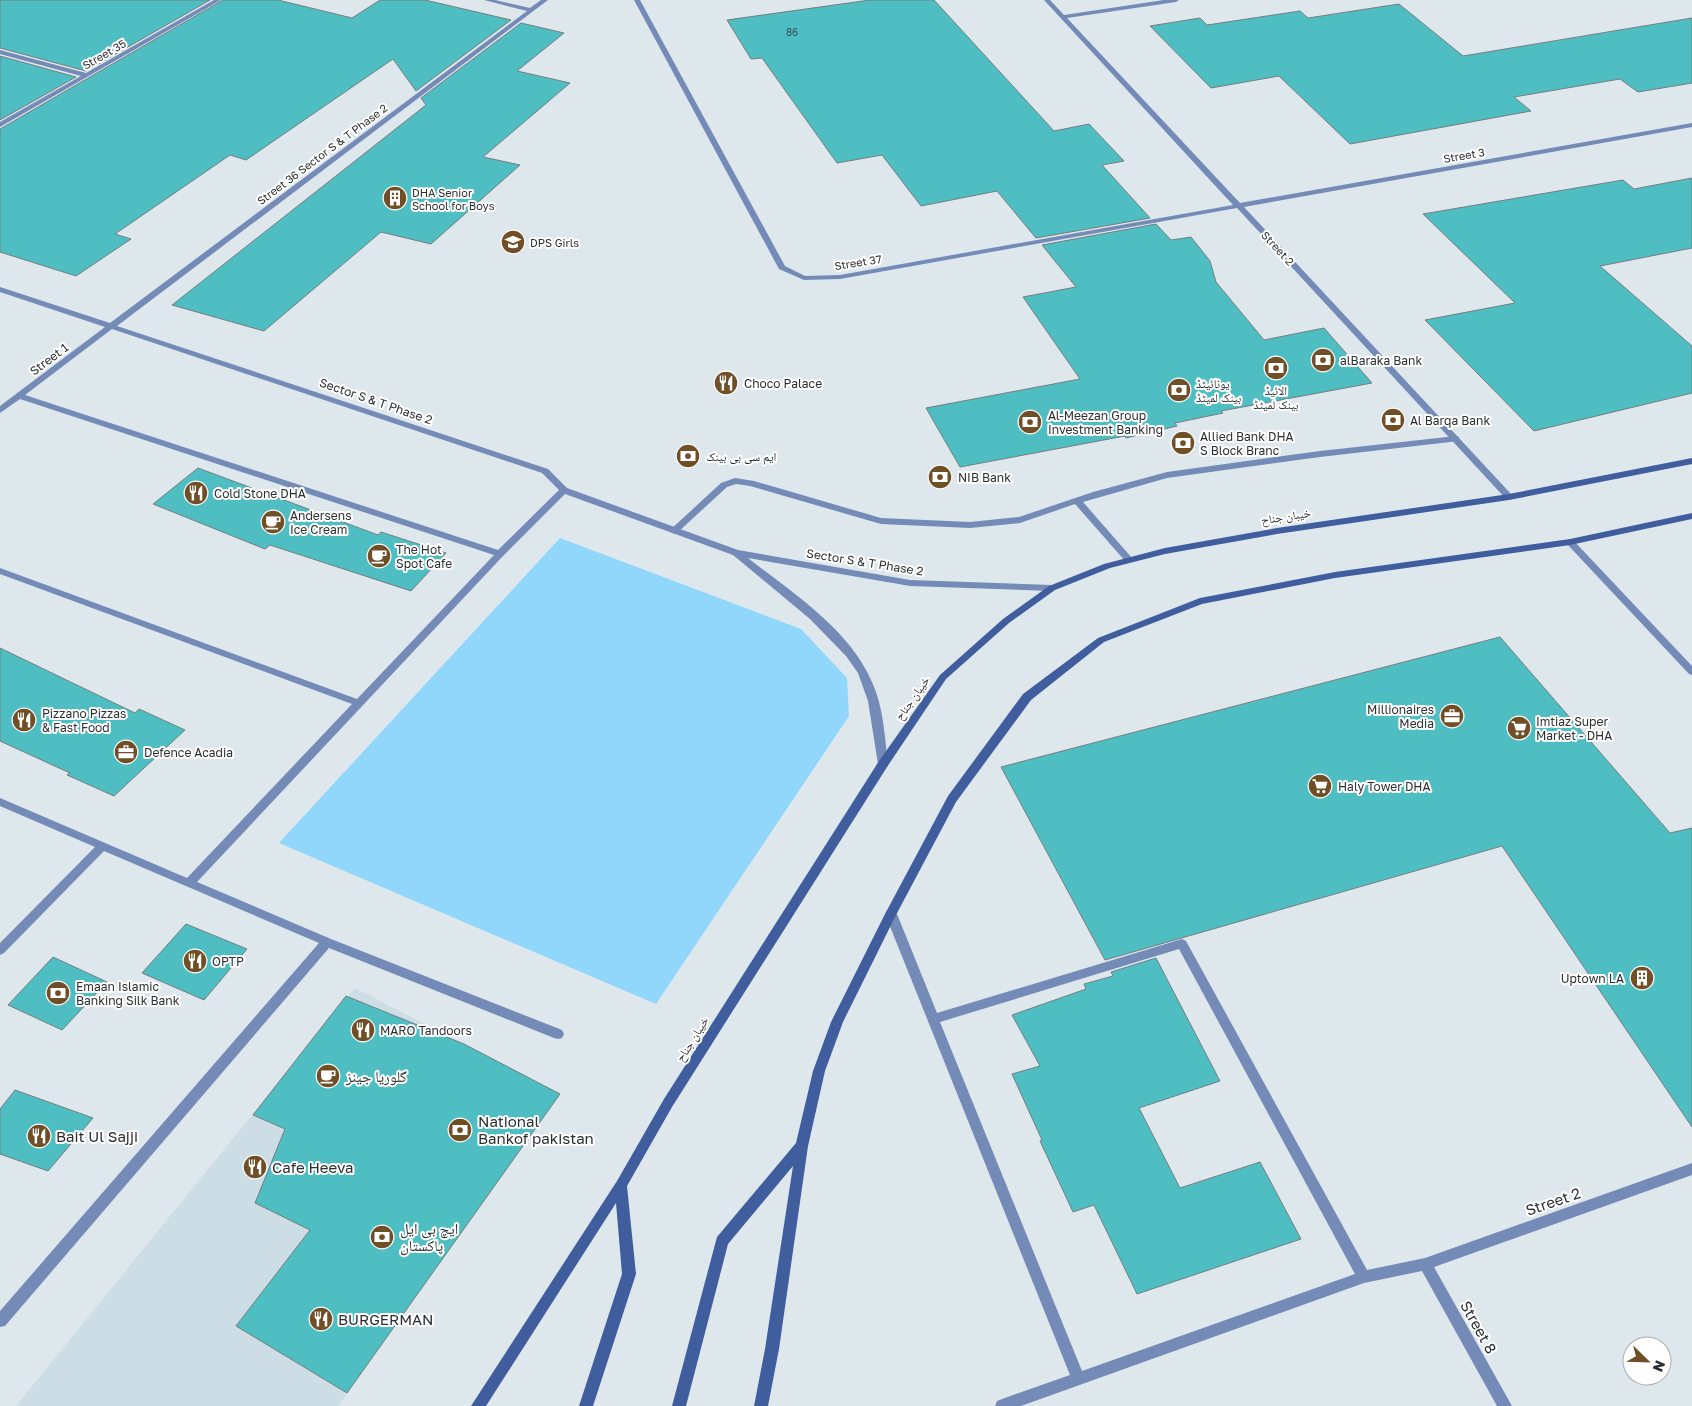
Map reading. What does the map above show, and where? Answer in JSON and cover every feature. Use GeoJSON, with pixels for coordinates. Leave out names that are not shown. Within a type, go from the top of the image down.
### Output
{"type":"FeatureCollection","features":[{"type":"Feature","properties":{"kind":"main road","name":"خیبان جناح"},"geometry":{"type":"LineString","coordinates":[[478,1406],[621,1185],[668,1104],[883,764],[943,677],[1006,621],[1052,588],[1107,566],[1165,551],[1277,531],[1510,497],[1692,461]]}},
{"type":"Feature","properties":{"kind":"main road"},"geometry":{"type":"LineString","coordinates":[[761,1406],[772,1349],[802,1146],[819,1071],[834,1030],[891,914],[952,799],[1027,697],[1101,640],[1200,601],[1336,575],[1570,542],[1692,516]]}},
{"type":"Feature","properties":{"kind":"main road"},"geometry":{"type":"LineString","coordinates":[[679,1406],[722,1241],[802,1146]]}},
{"type":"Feature","properties":{"kind":"main road"},"geometry":{"type":"LineString","coordinates":[[586,1406],[629,1274],[621,1185]]}},
{"type":"Feature","properties":{"kind":"street","name":"Street 35"},"geometry":{"type":"LineString","coordinates":[[0,125],[218,0]]}},
{"type":"Feature","properties":{"kind":"street"},"geometry":{"type":"LineString","coordinates":[[487,0],[531,10]]}},
{"type":"Feature","properties":{"kind":"street","name":"Street 36 Sector S & T Phase 2"},"geometry":{"type":"LineString","coordinates":[[112,326],[545,0]]}},
{"type":"Feature","properties":{"kind":"street","name":"Street 37"},"geometry":{"type":"LineString","coordinates":[[637,0],[782,267],[804,278],[850,276],[1240,206]]}},
{"type":"Feature","properties":{"kind":"street","name":"Street 2"},"geometry":{"type":"LineString","coordinates":[[1047,0],[1510,497]]}},
{"type":"Feature","properties":{"kind":"street"},"geometry":{"type":"LineString","coordinates":[[1063,17],[1176,0]]}},
{"type":"Feature","properties":{"kind":"street"},"geometry":{"type":"LineString","coordinates":[[0,52],[86,75]]}},
{"type":"Feature","properties":{"kind":"street","name":"Street 3"},"geometry":{"type":"LineString","coordinates":[[1240,206],[1692,125]]}},
{"type":"Feature","properties":{"kind":"street","name":"Sector S & T Phase 2"},"geometry":{"type":"LineString","coordinates":[[0,289],[544,470],[564,490],[736,553],[910,583],[1052,588]]}},
{"type":"Feature","properties":{"kind":"street","name":"Street 1"},"geometry":{"type":"LineString","coordinates":[[0,410],[112,326]]}},
{"type":"Feature","properties":{"kind":"street"},"geometry":{"type":"LineString","coordinates":[[18,396],[500,554]]}},
{"type":"Feature","properties":{"kind":"street"},"geometry":{"type":"LineString","coordinates":[[674,530],[724,485],[735,481],[751,482],[881,521],[970,525],[1020,520],[1167,475],[1320,454],[1456,439]]}},
{"type":"Feature","properties":{"kind":"street"},"geometry":{"type":"LineString","coordinates":[[190,882],[500,554],[564,490]]}},
{"type":"Feature","properties":{"kind":"street"},"geometry":{"type":"LineString","coordinates":[[1077,501],[1129,560]]}},
{"type":"Feature","properties":{"kind":"street"},"geometry":{"type":"LineString","coordinates":[[1570,542],[1692,672]]}},
{"type":"Feature","properties":{"kind":"street","name":"Sector S & T Phase 2"},"geometry":{"type":"LineString","coordinates":[[736,553],[839,638],[859,666],[871,691],[883,764]]}},
{"type":"Feature","properties":{"kind":"street"},"geometry":{"type":"LineString","coordinates":[[0,571],[359,703]]}},
{"type":"Feature","properties":{"kind":"street"},"geometry":{"type":"LineString","coordinates":[[0,802],[327,942],[558,1034]]}},
{"type":"Feature","properties":{"kind":"street"},"geometry":{"type":"LineString","coordinates":[[0,950],[102,847]]}},
{"type":"Feature","properties":{"kind":"street"},"geometry":{"type":"LineString","coordinates":[[891,914],[1078,1379]]}},
{"type":"Feature","properties":{"kind":"street"},"geometry":{"type":"LineString","coordinates":[[0,1321],[327,942]]}},
{"type":"Feature","properties":{"kind":"street"},"geometry":{"type":"LineString","coordinates":[[933,1019],[1182,944],[1364,1277]]}},
{"type":"Feature","properties":{"kind":"street","name":"Street 2"},"geometry":{"type":"LineString","coordinates":[[1002,1406],[1364,1277],[1425,1264],[1692,1170]]}},
{"type":"Feature","properties":{"kind":"street","name":"Street 8"},"geometry":{"type":"LineString","coordinates":[[1425,1264],[1504,1406]]}},
{"type":"Feature","properties":{"kind":"shaded area"},"geometry":{"type":"Polygon","coordinates":[[[560,538],[801,629],[847,678],[849,716],[656,1004],[279,843],[560,538]]]}},
{"type":"Feature","properties":{"kind":"shaded area"},"geometry":{"type":"Polygon","coordinates":[[[355,988],[560,1094],[338,1406],[16,1406],[355,988]]]}},
{"type":"Feature","properties":{"kind":"building"},"geometry":{"type":"Polygon","coordinates":[[[0,0],[210,0],[86,71],[0,48],[0,0]]]}},
{"type":"Feature","properties":{"kind":"building"},"geometry":{"type":"Polygon","coordinates":[[[223,0],[278,0],[352,18],[380,0],[425,0],[511,20],[416,91],[393,59],[246,160],[230,155],[115,234],[131,239],[76,276],[0,252],[0,129],[223,0]]]}},
{"type":"Feature","properties":{"kind":"building"},"geometry":{"type":"Polygon","coordinates":[[[870,0],[934,0],[1054,131],[1089,124],[1124,161],[1102,165],[1150,218],[1036,238],[997,191],[921,206],[882,155],[837,163],[762,58],[751,59],[727,20],[870,0]]]}},
{"type":"Feature","properties":{"kind":"building"},"geometry":{"type":"Polygon","coordinates":[[[1399,4],[1463,56],[1692,18],[1692,83],[1638,92],[1620,79],[1514,97],[1531,111],[1350,144],[1279,76],[1211,88],[1150,26],[1200,18],[1207,25],[1300,11],[1308,18],[1399,4]]]}},
{"type":"Feature","properties":{"kind":"building","name":"DHA Senior School for Boys"},"geometry":{"type":"Polygon","coordinates":[[[521,23],[564,33],[517,71],[570,83],[483,157],[520,165],[431,244],[381,232],[264,331],[172,305],[426,105],[421,98],[521,23]]]}},
{"type":"Feature","properties":{"kind":"building"},"geometry":{"type":"Polygon","coordinates":[[[0,56],[76,77],[0,120],[0,56]]]}},
{"type":"Feature","properties":{"kind":"building"},"geometry":{"type":"Polygon","coordinates":[[[1692,178],[1692,248],[1600,266],[1692,346],[1692,393],[1534,431],[1425,320],[1515,303],[1423,214],[1623,180],[1634,189],[1692,178]]]}},
{"type":"Feature","properties":{"kind":"building"},"geometry":{"type":"Polygon","coordinates":[[[1156,224],[1171,240],[1191,237],[1210,261],[1216,282],[1264,340],[1324,328],[1372,383],[1221,411],[1223,413],[1175,423],[1177,426],[1126,438],[1125,436],[960,467],[926,408],[1080,379],[1023,297],[1076,287],[1042,245],[1156,224]]]}},
{"type":"Feature","properties":{"kind":"building"},"geometry":{"type":"Polygon","coordinates":[[[198,468],[378,535],[381,532],[446,553],[411,591],[270,545],[265,549],[153,504],[198,468]]]}},
{"type":"Feature","properties":{"kind":"building","name":"Haly Tower DHA"},"geometry":{"type":"Polygon","coordinates":[[[1500,637],[1670,833],[1692,828],[1692,1127],[1502,846],[1105,960],[1001,767],[1500,637]]]}},
{"type":"Feature","properties":{"kind":"building"},"geometry":{"type":"Polygon","coordinates":[[[0,648],[135,713],[139,709],[185,730],[114,796],[67,775],[70,773],[0,741],[0,648]]]}},
{"type":"Feature","properties":{"kind":"building","name":"OPTP"},"geometry":{"type":"Polygon","coordinates":[[[186,924],[247,949],[204,1000],[142,973],[186,924]]]}},
{"type":"Feature","properties":{"kind":"building","name":"Emaan Islamic Banking Silk Bank"},"geometry":{"type":"Polygon","coordinates":[[[53,957],[107,982],[62,1030],[8,1005],[53,957]]]}},
{"type":"Feature","properties":{"kind":"building"},"geometry":{"type":"Polygon","coordinates":[[[1156,958],[1220,1081],[1139,1108],[1180,1188],[1260,1162],[1301,1239],[1137,1294],[1094,1205],[1073,1212],[1040,1141],[1042,1140],[1012,1074],[1040,1066],[1012,1015],[1086,989],[1084,984],[1113,976],[1111,972],[1156,958]]]}},
{"type":"Feature","properties":{"kind":"building"},"geometry":{"type":"Polygon","coordinates":[[[346,996],[464,1044],[560,1094],[347,1393],[236,1326],[310,1230],[255,1203],[285,1129],[253,1115],[346,996]]]}},
{"type":"Feature","properties":{"kind":"building","name":"Bait Ul Sajji"},"geometry":{"type":"Polygon","coordinates":[[[15,1090],[93,1118],[48,1171],[0,1154],[0,1109],[15,1090]]]}},
{"type":"Feature","properties":{"kind":"place","name":"DHA Senior School for Boys"},"geometry":{"type":"Point","coordinates":[395,198]}},
{"type":"Feature","properties":{"kind":"place","name":"DPS Girls"},"geometry":{"type":"Point","coordinates":[513,242]}},
{"type":"Feature","properties":{"kind":"place","name":"alBaraka Bank"},"geometry":{"type":"Point","coordinates":[1323,360]}},
{"type":"Feature","properties":{"kind":"place","name":"الائیڈ بینک لمیٹڈ"},"geometry":{"type":"Point","coordinates":[1276,368]}},
{"type":"Feature","properties":{"kind":"place","name":"Choco Palace"},"geometry":{"type":"Point","coordinates":[726,383]}},
{"type":"Feature","properties":{"kind":"place","name":"یونائیٹڈ بینک لمیٹڈ"},"geometry":{"type":"Point","coordinates":[1179,390]}},
{"type":"Feature","properties":{"kind":"place","name":"Al Barqa Bank"},"geometry":{"type":"Point","coordinates":[1393,420]}},
{"type":"Feature","properties":{"kind":"place","name":"Al-Meezan Group Investment Banking"},"geometry":{"type":"Point","coordinates":[1030,422]}},
{"type":"Feature","properties":{"kind":"place","name":"Allied Bank DHA S Block Branc"},"geometry":{"type":"Point","coordinates":[1183,443]}},
{"type":"Feature","properties":{"kind":"place","name":"ایم سی بی بینک"},"geometry":{"type":"Point","coordinates":[688,456]}},
{"type":"Feature","properties":{"kind":"place","name":"NIB Bank"},"geometry":{"type":"Point","coordinates":[940,477]}},
{"type":"Feature","properties":{"kind":"place","name":"Cold Stone DHA"},"geometry":{"type":"Point","coordinates":[196,493]}},
{"type":"Feature","properties":{"kind":"place","name":"Andersens Ice Cream"},"geometry":{"type":"Point","coordinates":[273,522]}},
{"type":"Feature","properties":{"kind":"place","name":"The Hot Spot Cafe"},"geometry":{"type":"Point","coordinates":[379,556]}},
{"type":"Feature","properties":{"kind":"place","name":"Millionaires Media"},"geometry":{"type":"Point","coordinates":[1452,716]}},
{"type":"Feature","properties":{"kind":"place","name":"Pizzano Pizzas & Fast Food"},"geometry":{"type":"Point","coordinates":[24,720]}},
{"type":"Feature","properties":{"kind":"place","name":"Imtiaz Super Market - DHA"},"geometry":{"type":"Point","coordinates":[1519,728]}},
{"type":"Feature","properties":{"kind":"place","name":"Defence Acadia"},"geometry":{"type":"Point","coordinates":[126,752]}},
{"type":"Feature","properties":{"kind":"place","name":"Haly Tower DHA"},"geometry":{"type":"Point","coordinates":[1320,786]}},
{"type":"Feature","properties":{"kind":"place","name":"OPTP"},"geometry":{"type":"Point","coordinates":[195,961]}},
{"type":"Feature","properties":{"kind":"place","name":"Uptown LA"},"geometry":{"type":"Point","coordinates":[1642,978]}},
{"type":"Feature","properties":{"kind":"place","name":"Emaan Islamic Banking Silk Bank"},"geometry":{"type":"Point","coordinates":[58,993]}},
{"type":"Feature","properties":{"kind":"place","name":"MARO Tandoors"},"geometry":{"type":"Point","coordinates":[363,1030]}},
{"type":"Feature","properties":{"kind":"place","name":"گلوریا جینز"},"geometry":{"type":"Point","coordinates":[328,1076]}},
{"type":"Feature","properties":{"kind":"place","name":"National Bankof pakistan"},"geometry":{"type":"Point","coordinates":[460,1130]}},
{"type":"Feature","properties":{"kind":"place","name":"Bait Ul Sajji"},"geometry":{"type":"Point","coordinates":[39,1136]}},
{"type":"Feature","properties":{"kind":"place","name":"Cafe Heeva"},"geometry":{"type":"Point","coordinates":[255,1167]}},
{"type":"Feature","properties":{"kind":"place","name":"ایچ بی ایل پاکستان"},"geometry":{"type":"Point","coordinates":[382,1237]}},
{"type":"Feature","properties":{"kind":"place","name":"BURGERMAN"},"geometry":{"type":"Point","coordinates":[321,1319]}}]}
